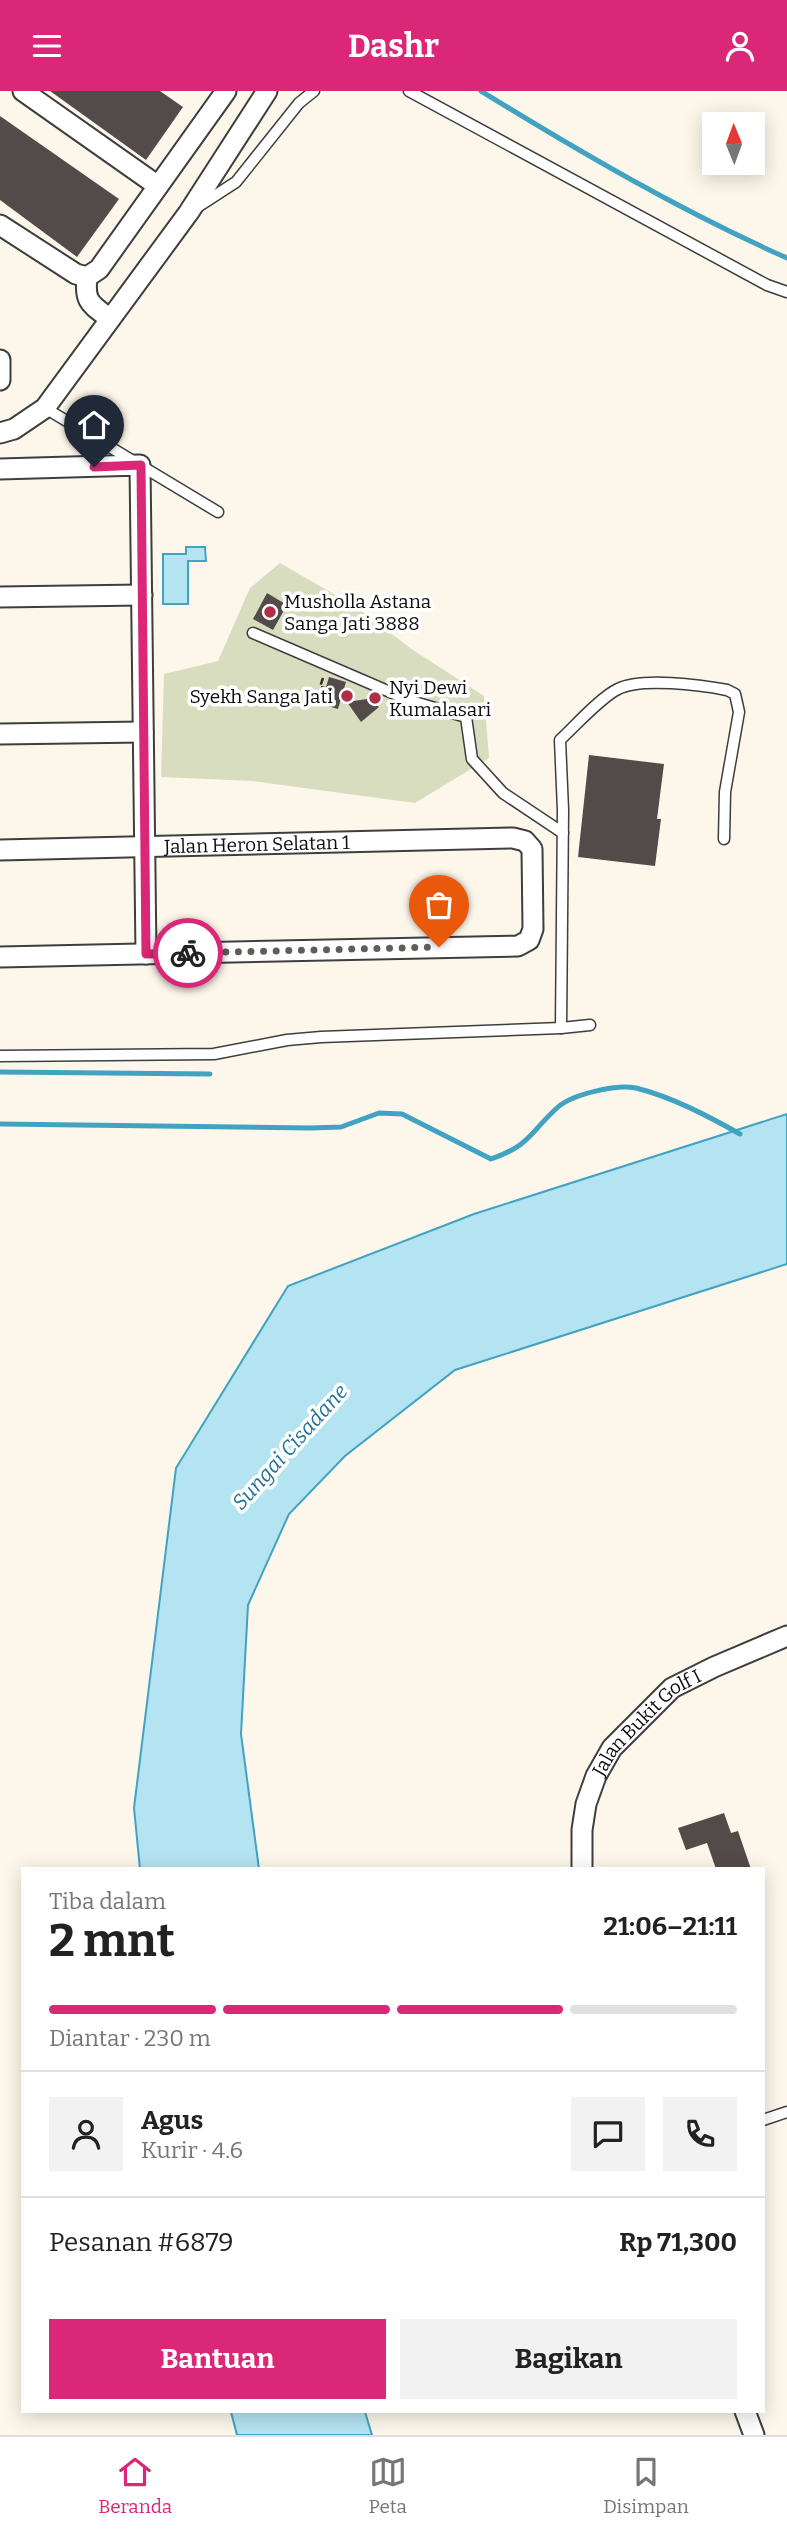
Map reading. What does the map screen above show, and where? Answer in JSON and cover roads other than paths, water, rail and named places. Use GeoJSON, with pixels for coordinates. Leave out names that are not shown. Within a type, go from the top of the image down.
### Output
{"type":"FeatureCollection","features":[{"type":"Feature","properties":{"kind":"street"},"geometry":{"type":"LineString","coordinates":[[23,91],[158,186]]}},
{"type":"Feature","properties":{"kind":"street"},"geometry":{"type":"LineString","coordinates":[[0,433],[13,429],[45,408],[190,212],[267,91]]}},
{"type":"Feature","properties":{"kind":"street"},"geometry":{"type":"LineString","coordinates":[[87,277],[99,268],[221,93]]}},
{"type":"Feature","properties":{"kind":"street"},"geometry":{"type":"LineString","coordinates":[[0,225],[76,274],[87,277]]}},
{"type":"Feature","properties":{"kind":"street"},"geometry":{"type":"LineString","coordinates":[[87,277],[88,300],[110,320]]}},
{"type":"Feature","properties":{"kind":"street"},"geometry":{"type":"LineString","coordinates":[[0,360],[0,380]]}},
{"type":"Feature","properties":{"kind":"street"},"geometry":{"type":"LineString","coordinates":[[0,469],[141,465],[146,954],[0,957]]}},
{"type":"Feature","properties":{"kind":"street"},"geometry":{"type":"LineString","coordinates":[[0,597],[142,595]]}},
{"type":"Feature","properties":{"kind":"street"},"geometry":{"type":"LineString","coordinates":[[0,734],[143,732]]}},
{"type":"Feature","properties":{"kind":"street","name":"Jalan Heron Selatan 1"},"geometry":{"type":"LineString","coordinates":[[0,850],[513,838],[525,841],[532,849],[533,929],[529,940],[519,946],[146,954]]}},
{"type":"Feature","properties":{"kind":"street","name":"Jalan Bukit Golf I"},"geometry":{"type":"LineString","coordinates":[[582,1867],[582,1830],[586,1804],[596,1776],[612,1748],[672,1688],[787,1636]]}},
{"type":"Feature","properties":{"kind":"street"},"geometry":{"type":"LineString","coordinates":[[746,2413],[754,2435]]}},
{"type":"Feature","properties":{"kind":"lane"},"geometry":{"type":"LineString","coordinates":[[190,212],[236,182],[299,103],[314,91]]}},
{"type":"Feature","properties":{"kind":"lane"},"geometry":{"type":"LineString","coordinates":[[410,91],[767,285],[787,292]]}},
{"type":"Feature","properties":{"kind":"lane"},"geometry":{"type":"LineString","coordinates":[[45,408],[218,512]]}},
{"type":"Feature","properties":{"kind":"lane"},"geometry":{"type":"LineString","coordinates":[[253,633],[411,701],[466,717],[472,759],[503,793],[563,833]]}},
{"type":"Feature","properties":{"kind":"lane"},"geometry":{"type":"LineString","coordinates":[[561,1028],[563,833],[560,740],[605,697],[629,684],[716,688],[735,694],[739,712],[725,792],[724,839]]}},
{"type":"Feature","properties":{"kind":"lane"},"geometry":{"type":"LineString","coordinates":[[0,1056],[214,1054],[311,1037],[590,1025]]}},
{"type":"Feature","properties":{"kind":"lane"},"geometry":{"type":"LineString","coordinates":[[765,2119],[787,2112]]}},
{"type":"Feature","properties":{"kind":"water"},"geometry":{"type":"Polygon","coordinates":[[[186,547],[205,547],[206,561],[188,561],[188,604],[163,604],[163,554],[186,554],[186,547]]]}},
{"type":"Feature","properties":{"kind":"water","name":"Sungai Cisadane"},"geometry":{"type":"Polygon","coordinates":[[[787,1114],[787,1264],[455,1370],[345,1456],[289,1514],[248,1605],[241,1734],[259,1867],[140,1867],[134,1808],[176,1468],[288,1286],[474,1214],[787,1114]]]}},
{"type":"Feature","properties":{"kind":"water"},"geometry":{"type":"Polygon","coordinates":[[[231,2413],[365,2413],[372,2435],[237,2435],[231,2413]]]}},
{"type":"Feature","properties":{"kind":"waterway"},"geometry":{"type":"LineString","coordinates":[[481,91],[631,180],[708,221],[787,258]]}},
{"type":"Feature","properties":{"kind":"waterway"},"geometry":{"type":"LineString","coordinates":[[0,1072],[210,1074]]}},
{"type":"Feature","properties":{"kind":"waterway"},"geometry":{"type":"LineString","coordinates":[[0,1124],[310,1128],[341,1127],[379,1113],[402,1114],[491,1159],[522,1143],[565,1102],[596,1091],[628,1087],[676,1102],[740,1134]]}},
{"type":"Feature","properties":{"kind":"place","name":"Musholla Astana Sanga Jati 3888"},"geometry":{"type":"Point","coordinates":[270,612]}},
{"type":"Feature","properties":{"kind":"place","name":"Syekh Sanga Jati"},"geometry":{"type":"Point","coordinates":[347,696]}},
{"type":"Feature","properties":{"kind":"place","name":"Nyi Dewi Kumalasari"},"geometry":{"type":"Point","coordinates":[375,698]}}]}
